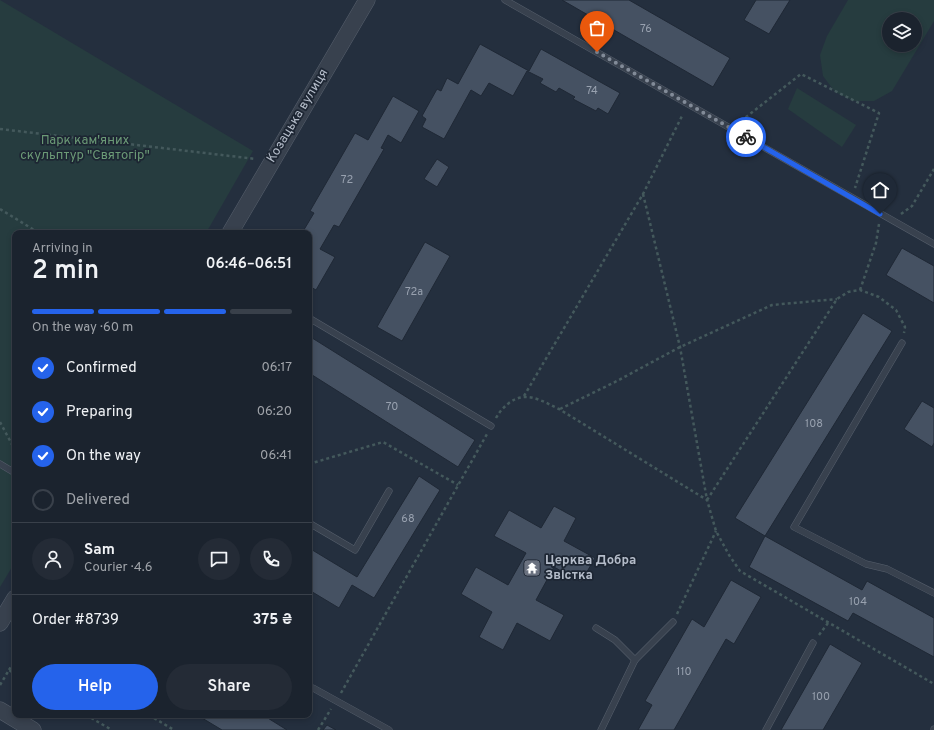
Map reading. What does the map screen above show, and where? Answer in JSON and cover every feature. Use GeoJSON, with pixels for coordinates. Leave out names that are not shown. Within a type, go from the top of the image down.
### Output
{"type":"FeatureCollection","features":[{"type":"Feature","properties":{"kind":"street","name":"Козацька вулиця"},"geometry":{"type":"LineString","coordinates":[[232,230],[367,0]]}},
{"type":"Feature","properties":{"kind":"street"},"geometry":{"type":"LineString","coordinates":[[0,623],[12,603]]}},
{"type":"Feature","properties":{"kind":"street"},"geometry":{"type":"LineString","coordinates":[[0,710],[12,717]]}},
{"type":"Feature","properties":{"kind":"street"},"geometry":{"type":"LineString","coordinates":[[13,718],[33,730]]}},
{"type":"Feature","properties":{"kind":"lane"},"geometry":{"type":"LineString","coordinates":[[505,0],[934,244]]}},
{"type":"Feature","properties":{"kind":"lane"},"geometry":{"type":"LineString","coordinates":[[312,320],[492,426]]}},
{"type":"Feature","properties":{"kind":"lane"},"geometry":{"type":"LineString","coordinates":[[902,343],[794,527],[866,564],[887,569],[934,593]]}},
{"type":"Feature","properties":{"kind":"lane"},"geometry":{"type":"LineString","coordinates":[[0,464],[12,471]]}},
{"type":"Feature","properties":{"kind":"lane"},"geometry":{"type":"LineString","coordinates":[[312,525],[355,550],[389,491]]}},
{"type":"Feature","properties":{"kind":"lane"},"geometry":{"type":"LineString","coordinates":[[601,730],[635,660],[673,622]]}},
{"type":"Feature","properties":{"kind":"lane"},"geometry":{"type":"LineString","coordinates":[[596,628],[615,640],[635,660]]}},
{"type":"Feature","properties":{"kind":"lane"},"geometry":{"type":"LineString","coordinates":[[766,730],[813,643]]}},
{"type":"Feature","properties":{"kind":"lane"},"geometry":{"type":"LineString","coordinates":[[312,688],[389,730]]}},
{"type":"Feature","properties":{"kind":"path"},"geometry":{"type":"LineString","coordinates":[[732,129],[801,74],[879,113],[852,198]]}},
{"type":"Feature","properties":{"kind":"path"},"geometry":{"type":"LineString","coordinates":[[524,396],[643,194],[688,104]]}},
{"type":"Feature","properties":{"kind":"path"},"geometry":{"type":"LineString","coordinates":[[0,128],[272,161]]}},
{"type":"Feature","properties":{"kind":"path"},"geometry":{"type":"LineString","coordinates":[[893,221],[912,206],[934,169]]}},
{"type":"Feature","properties":{"kind":"path"},"geometry":{"type":"LineString","coordinates":[[643,194],[680,347],[707,500],[716,531],[729,555],[740,571],[934,684]]}},
{"type":"Feature","properties":{"kind":"path"},"geometry":{"type":"LineString","coordinates":[[0,209],[34,230]]}},
{"type":"Feature","properties":{"kind":"path"},"geometry":{"type":"LineString","coordinates":[[860,290],[876,243],[880,214]]}},
{"type":"Feature","properties":{"kind":"path"},"geometry":{"type":"LineString","coordinates":[[707,500],[838,299],[848,292],[860,290],[879,297],[896,310],[905,326],[902,343]]}},
{"type":"Feature","properties":{"kind":"path"},"geometry":{"type":"LineString","coordinates":[[559,409],[617,381],[680,347],[772,305],[838,299]]}},
{"type":"Feature","properties":{"kind":"path"},"geometry":{"type":"LineString","coordinates":[[318,730],[336,701],[500,410],[514,399],[524,396],[537,399],[559,409],[707,500]]}},
{"type":"Feature","properties":{"kind":"path"},"geometry":{"type":"LineString","coordinates":[[0,422],[12,444]]}},
{"type":"Feature","properties":{"kind":"path"},"geometry":{"type":"LineString","coordinates":[[312,463],[383,442],[458,485]]}},
{"type":"Feature","properties":{"kind":"path"},"geometry":{"type":"LineString","coordinates":[[673,622],[716,531]]}},
{"type":"Feature","properties":{"kind":"path"},"geometry":{"type":"LineString","coordinates":[[813,643],[828,622]]}},
{"type":"Feature","properties":{"kind":"path"},"geometry":{"type":"LineString","coordinates":[[0,685],[12,665]]}},
{"type":"Feature","properties":{"kind":"path"},"geometry":{"type":"LineString","coordinates":[[91,718],[112,730]]}},
{"type":"Feature","properties":{"kind":"path"},"geometry":{"type":"LineString","coordinates":[[154,718],[174,730]]}},
{"type":"Feature","properties":{"kind":"green space","name":"Парк кам'яних скульптур \"Святогір\""},"geometry":{"type":"Polygon","coordinates":[[[0,0],[253,151],[208,230],[12,230],[12,567],[0,587],[0,0]]]}},
{"type":"Feature","properties":{"kind":"green space"},"geometry":{"type":"Polygon","coordinates":[[[848,0],[934,0],[934,21],[922,41],[922,12],[882,12],[882,52],[915,52],[892,91],[874,101],[854,101],[835,92],[823,76],[820,55],[827,36],[848,0]]]}},
{"type":"Feature","properties":{"kind":"green space"},"geometry":{"type":"Polygon","coordinates":[[[797,88],[856,125],[842,147],[788,109],[797,88]]]}},
{"type":"Feature","properties":{"kind":"building"},"geometry":{"type":"Polygon","coordinates":[[[562,0],[629,0],[730,58],[713,87],[562,0]]]}},
{"type":"Feature","properties":{"kind":"building"},"geometry":{"type":"Polygon","coordinates":[[[756,0],[790,0],[769,34],[744,20],[756,0]]]}},
{"type":"Feature","properties":{"kind":"building"},"geometry":{"type":"Polygon","coordinates":[[[480,44],[529,71],[541,49],[620,93],[608,114],[598,108],[596,111],[573,99],[575,97],[559,88],[556,92],[540,83],[543,79],[527,71],[513,96],[489,83],[481,96],[471,90],[444,139],[422,127],[426,119],[422,116],[437,89],[441,91],[447,78],[458,84],[480,44]]]}},
{"type":"Feature","properties":{"kind":"building"},"geometry":{"type":"Polygon","coordinates":[[[393,96],[419,111],[401,143],[388,135],[381,148],[384,149],[339,227],[334,225],[320,249],[335,257],[316,290],[312,288],[312,230],[304,230],[314,213],[310,211],[355,133],[368,140],[393,96]]]}},
{"type":"Feature","properties":{"kind":"building"},"geometry":{"type":"Polygon","coordinates":[[[437,159],[449,167],[437,187],[424,179],[437,159]]]}},
{"type":"Feature","properties":{"kind":"building"},"geometry":{"type":"Polygon","coordinates":[[[425,242],[450,256],[402,341],[377,327],[425,242]]]}},
{"type":"Feature","properties":{"kind":"building"},"geometry":{"type":"Polygon","coordinates":[[[902,248],[934,266],[934,303],[886,275],[902,248]]]}},
{"type":"Feature","properties":{"kind":"building"},"geometry":{"type":"Polygon","coordinates":[[[863,313],[892,331],[765,536],[735,518],[863,313]]]}},
{"type":"Feature","properties":{"kind":"building"},"geometry":{"type":"Polygon","coordinates":[[[312,338],[475,440],[458,467],[312,375],[312,338]]]}},
{"type":"Feature","properties":{"kind":"building"},"geometry":{"type":"Polygon","coordinates":[[[922,401],[934,408],[934,443],[932,447],[904,429],[922,401]]]}},
{"type":"Feature","properties":{"kind":"building"},"geometry":{"type":"Polygon","coordinates":[[[419,476],[440,490],[374,598],[352,585],[339,608],[312,592],[312,550],[357,577],[419,476]]]}},
{"type":"Feature","properties":{"kind":"building"},"geometry":{"type":"Polygon","coordinates":[[[554,506],[576,518],[564,541],[595,558],[581,582],[554,567],[536,600],[564,615],[550,641],[517,623],[503,650],[479,637],[492,612],[461,594],[476,567],[508,585],[526,553],[494,536],[509,510],[541,528],[554,506]]]}},
{"type":"Feature","properties":{"kind":"building"},"geometry":{"type":"Polygon","coordinates":[[[765,536],[862,590],[867,581],[934,618],[934,657],[853,613],[848,621],[749,567],[765,536]]]}},
{"type":"Feature","properties":{"kind":"building"},"geometry":{"type":"Polygon","coordinates":[[[731,580],[761,597],[734,644],[726,639],[674,730],[638,730],[652,705],[645,701],[692,619],[704,627],[731,580]]]}},
{"type":"Feature","properties":{"kind":"building"},"geometry":{"type":"Polygon","coordinates":[[[830,644],[862,663],[823,730],[781,730],[830,644]]]}},
{"type":"Feature","properties":{"kind":"building"},"geometry":{"type":"Polygon","coordinates":[[[202,718],[268,718],[287,730],[222,730],[202,718]]]}},
{"type":"Feature","properties":{"kind":"building"},"geometry":{"type":"Polygon","coordinates":[[[327,725],[336,730],[323,730],[327,725]]]}},
{"type":"Feature","properties":{"kind":"way so far"},"geometry":{"type":"LineString","coordinates":[[597,52],[746,137]]}},
{"type":"Feature","properties":{"kind":"place","name":"Церква Добра Звістка"},"geometry":{"type":"Point","coordinates":[532,568]}},
{"type":"Feature","properties":{"kind":"route"},"geometry":{"type":"LineString","coordinates":[[746,137],[880,214]]}}]}
